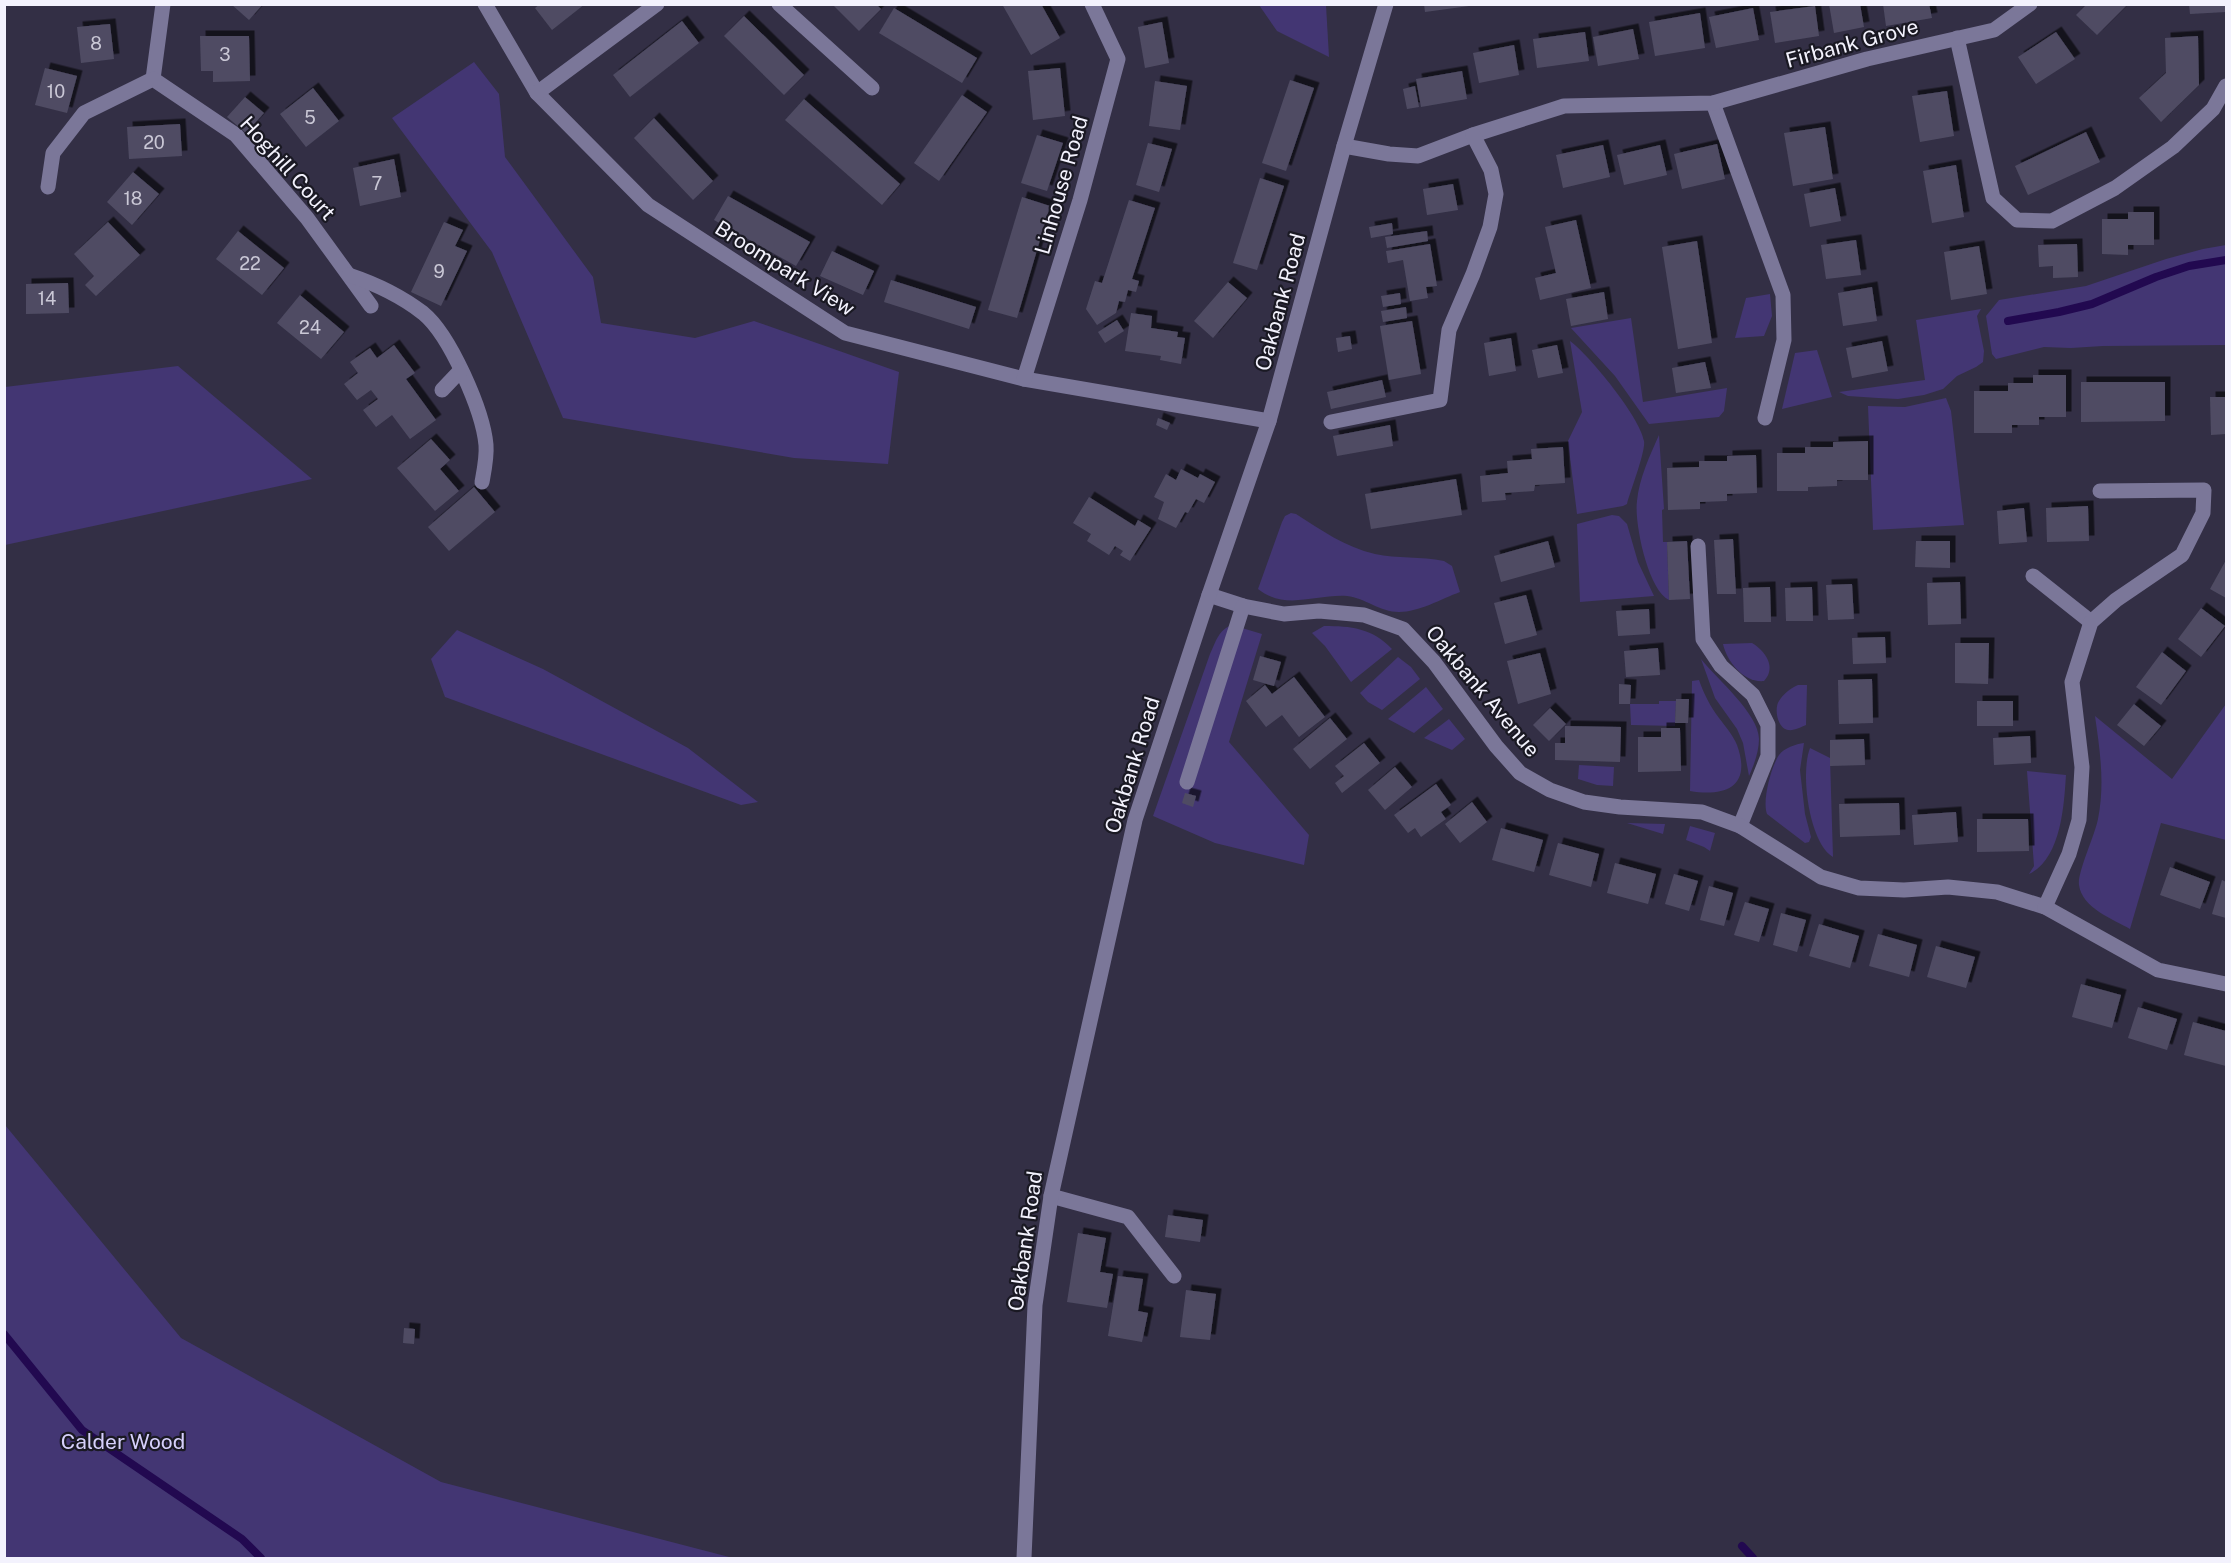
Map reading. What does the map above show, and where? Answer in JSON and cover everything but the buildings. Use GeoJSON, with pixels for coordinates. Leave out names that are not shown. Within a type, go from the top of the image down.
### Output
{"type":"FeatureCollection","features":[{"type":"Feature","properties":{"kind":"street"},"geometry":{"type":"LineString","coordinates":[[48,187],[53,153],[84,112],[153,79],[163,4]]}},
{"type":"Feature","properties":{"kind":"street","name":"Broompark View"},"geometry":{"type":"LineString","coordinates":[[485,4],[537,93],[648,205],[845,333],[1024,379],[1269,421]]}},
{"type":"Feature","properties":{"kind":"street"},"geometry":{"type":"LineString","coordinates":[[537,93],[657,4]]}},
{"type":"Feature","properties":{"kind":"street"},"geometry":{"type":"LineString","coordinates":[[779,4],[872,88]]}},
{"type":"Feature","properties":{"kind":"street","name":"Linhouse Road"},"geometry":{"type":"LineString","coordinates":[[1024,379],[1080,200],[1118,59],[1092,4]]}},
{"type":"Feature","properties":{"kind":"street","name":"Oakbank Road"},"geometry":{"type":"LineString","coordinates":[[1024,1558],[1035,1305],[1051,1196],[1135,819],[1269,421],[1344,146],[1386,4]]}},
{"type":"Feature","properties":{"kind":"street","name":"Firbank Grove"},"geometry":{"type":"LineString","coordinates":[[1344,146],[1389,154],[1418,156],[1473,135],[1564,106],[1713,103],[1867,58],[1994,30],[2030,4]]}},
{"type":"Feature","properties":{"kind":"street"},"geometry":{"type":"LineString","coordinates":[[1957,38],[1993,198],[2017,220],[2052,221],[2115,188],[2173,147],[2213,109],[2226,86]]}},
{"type":"Feature","properties":{"kind":"street","name":"Hoghill Court"},"geometry":{"type":"LineString","coordinates":[[153,79],[236,135],[307,218],[371,306]]}},
{"type":"Feature","properties":{"kind":"street"},"geometry":{"type":"LineString","coordinates":[[1713,103],[1783,295],[1784,340],[1765,418]]}},
{"type":"Feature","properties":{"kind":"street"},"geometry":{"type":"LineString","coordinates":[[1331,422],[1440,400],[1449,330],[1490,227],[1496,194],[1491,170],[1473,135]]}},
{"type":"Feature","properties":{"kind":"street"},"geometry":{"type":"LineString","coordinates":[[349,275],[372,283],[425,315],[441,335],[476,402],[486,446],[482,482]]}},
{"type":"Feature","properties":{"kind":"street"},"geometry":{"type":"LineString","coordinates":[[442,390],[461,370]]}},
{"type":"Feature","properties":{"kind":"street"},"geometry":{"type":"LineString","coordinates":[[2044,907],[2069,854],[2079,820],[2082,767],[2072,682],[2091,622],[2116,600],[2182,555],[2203,513],[2204,490],[2100,491]]}},
{"type":"Feature","properties":{"kind":"street"},"geometry":{"type":"LineString","coordinates":[[1698,546],[1703,639],[1720,666],[1753,695],[1768,724],[1768,756],[1740,826]]}},
{"type":"Feature","properties":{"kind":"street"},"geometry":{"type":"LineString","coordinates":[[2033,576],[2091,622]]}},
{"type":"Feature","properties":{"kind":"street","name":"Oakbank Avenue"},"geometry":{"type":"LineString","coordinates":[[1209,595],[1243,606],[1284,614],[1319,610],[1364,615],[1403,629],[1434,662],[1502,753],[1520,773],[1550,790],[1593,803],[1620,807],[1701,812],[1740,826],[1821,877],[1859,888],[1904,890],[1948,887],[1997,892],[2044,907],[2158,970],[2226,984]]}},
{"type":"Feature","properties":{"kind":"street"},"geometry":{"type":"LineString","coordinates":[[1186,782],[1243,606]]}},
{"type":"Feature","properties":{"kind":"street"},"geometry":{"type":"LineString","coordinates":[[1051,1196],[1128,1217],[1174,1276]]}},
{"type":"Feature","properties":{"kind":"green space"},"geometry":{"type":"Polygon","coordinates":[[[1259,5],[1326,5],[1329,57],[1277,31],[1259,5]]]}},
{"type":"Feature","properties":{"kind":"green space"},"geometry":{"type":"Polygon","coordinates":[[[474,62],[499,94],[505,157],[593,277],[601,323],[695,338],[754,321],[899,372],[888,464],[794,458],[563,418],[492,252],[392,118],[474,62]]]}},
{"type":"Feature","properties":{"kind":"green space"},"geometry":{"type":"Polygon","coordinates":[[[2226,245],[2226,345],[2044,347],[1996,359],[1992,354],[1986,316],[1999,300],[2086,286],[2166,259],[2226,245]]]}},
{"type":"Feature","properties":{"kind":"green space"},"geometry":{"type":"Polygon","coordinates":[[[1770,294],[1772,316],[1764,336],[1735,338],[1746,298],[1770,294]]]}},
{"type":"Feature","properties":{"kind":"green space"},"geometry":{"type":"Polygon","coordinates":[[[1981,309],[1977,316],[1984,351],[1983,362],[1957,376],[1943,389],[1898,399],[1848,396],[1839,392],[1925,380],[1916,320],[1981,309]]]}},
{"type":"Feature","properties":{"kind":"green space"},"geometry":{"type":"Polygon","coordinates":[[[1631,318],[1643,402],[1727,388],[1724,411],[1719,417],[1649,424],[1615,376],[1571,328],[1631,318]]]}},
{"type":"Feature","properties":{"kind":"green space"},"geometry":{"type":"Polygon","coordinates":[[[1570,341],[1613,388],[1634,417],[1644,441],[1627,504],[1623,506],[1577,514],[1568,441],[1582,412],[1570,341]]]}},
{"type":"Feature","properties":{"kind":"green space"},"geometry":{"type":"Polygon","coordinates":[[[1817,350],[1832,397],[1782,409],[1795,353],[1817,350]]]}},
{"type":"Feature","properties":{"kind":"green space"},"geometry":{"type":"Polygon","coordinates":[[[178,366],[312,479],[5,545],[5,387],[178,366]]]}},
{"type":"Feature","properties":{"kind":"green space"},"geometry":{"type":"Polygon","coordinates":[[[1946,398],[1951,411],[1964,525],[1873,530],[1868,406],[1905,407],[1946,398]]]}},
{"type":"Feature","properties":{"kind":"green space"},"geometry":{"type":"Polygon","coordinates":[[[1659,435],[1664,509],[1662,510],[1663,542],[1667,542],[1669,600],[1661,594],[1649,570],[1640,539],[1637,511],[1642,476],[1659,435]]]}},
{"type":"Feature","properties":{"kind":"green space"},"geometry":{"type":"Polygon","coordinates":[[[1291,513],[1364,551],[1383,556],[1444,561],[1452,566],[1460,592],[1422,608],[1399,612],[1385,610],[1347,596],[1290,600],[1268,596],[1258,589],[1282,522],[1285,516],[1291,513]]]}},
{"type":"Feature","properties":{"kind":"green space"},"geometry":{"type":"Polygon","coordinates":[[[1612,515],[1619,516],[1627,524],[1638,562],[1654,596],[1580,602],[1577,524],[1612,515]]]}},
{"type":"Feature","properties":{"kind":"green space"},"geometry":{"type":"Polygon","coordinates":[[[1232,625],[1262,634],[1229,742],[1309,835],[1304,865],[1215,843],[1153,816],[1210,654],[1220,633],[1232,625]]]}},
{"type":"Feature","properties":{"kind":"green space"},"geometry":{"type":"Polygon","coordinates":[[[1324,626],[1369,632],[1392,649],[1351,682],[1325,646],[1312,633],[1324,626]]]}},
{"type":"Feature","properties":{"kind":"green space"},"geometry":{"type":"Polygon","coordinates":[[[457,630],[543,669],[688,748],[758,802],[741,805],[445,697],[431,659],[457,630]]]}},
{"type":"Feature","properties":{"kind":"green space"},"geometry":{"type":"Polygon","coordinates":[[[1752,643],[1768,660],[1768,676],[1764,681],[1750,679],[1743,675],[1728,658],[1723,644],[1752,643]]]}},
{"type":"Feature","properties":{"kind":"green space"},"geometry":{"type":"Polygon","coordinates":[[[1398,657],[1411,667],[1420,679],[1382,710],[1368,702],[1360,693],[1398,657]]]}},
{"type":"Feature","properties":{"kind":"green space"},"geometry":{"type":"Polygon","coordinates":[[[1701,659],[1745,708],[1757,729],[1758,748],[1749,776],[1743,743],[1737,729],[1715,698],[1701,659]]]}},
{"type":"Feature","properties":{"kind":"green space"},"geometry":{"type":"Polygon","coordinates":[[[1699,680],[1710,704],[1735,741],[1741,759],[1741,770],[1733,786],[1715,792],[1690,791],[1692,681],[1699,680]]]}},
{"type":"Feature","properties":{"kind":"green space"},"geometry":{"type":"Polygon","coordinates":[[[1798,685],[1807,685],[1806,725],[1788,730],[1779,722],[1778,704],[1785,694],[1798,685]]]}},
{"type":"Feature","properties":{"kind":"green space"},"geometry":{"type":"Polygon","coordinates":[[[1426,687],[1443,709],[1414,733],[1388,719],[1426,687]]]}},
{"type":"Feature","properties":{"kind":"green space"},"geometry":{"type":"Polygon","coordinates":[[[1659,701],[1676,701],[1675,726],[1631,725],[1630,704],[1659,704],[1659,701]]]}},
{"type":"Feature","properties":{"kind":"green space"},"geometry":{"type":"Polygon","coordinates":[[[2226,704],[2226,840],[2161,823],[2130,929],[2092,906],[2081,893],[2079,885],[2100,806],[2101,768],[2095,716],[2172,779],[2226,704]]]}},
{"type":"Feature","properties":{"kind":"green space"},"geometry":{"type":"Polygon","coordinates":[[[1449,719],[1465,739],[1452,750],[1424,738],[1449,719]]]}},
{"type":"Feature","properties":{"kind":"green space"},"geometry":{"type":"Polygon","coordinates":[[[1804,743],[1800,770],[1805,814],[1811,837],[1809,842],[1805,843],[1767,814],[1766,808],[1766,793],[1776,760],[1784,750],[1804,743]]]}},
{"type":"Feature","properties":{"kind":"green space"},"geometry":{"type":"Polygon","coordinates":[[[1810,748],[1830,758],[1833,857],[1818,838],[1809,807],[1806,774],[1810,748]]]}},
{"type":"Feature","properties":{"kind":"green space"},"geometry":{"type":"Polygon","coordinates":[[[1579,765],[1614,767],[1613,786],[1597,785],[1578,779],[1579,765]]]}},
{"type":"Feature","properties":{"kind":"green space"},"geometry":{"type":"Polygon","coordinates":[[[2027,771],[2066,775],[2062,816],[2054,844],[2040,867],[2029,874],[2034,866],[2027,771]]]}},
{"type":"Feature","properties":{"kind":"green space"},"geometry":{"type":"Polygon","coordinates":[[[1627,823],[1665,824],[1663,834],[1627,823]]]}},
{"type":"Feature","properties":{"kind":"green space"},"geometry":{"type":"Polygon","coordinates":[[[1690,826],[1715,833],[1710,851],[1686,840],[1690,826]]]}},
{"type":"Feature","properties":{"kind":"green space","name":"Calder Wood"},"geometry":{"type":"Polygon","coordinates":[[[5,1125],[181,1338],[441,1482],[733,1558],[5,1558],[5,1125]]]}},
{"type":"Feature","properties":{"kind":"waterway"},"geometry":{"type":"LineString","coordinates":[[2008,321],[2092,304],[2189,266],[2226,260]]}},
{"type":"Feature","properties":{"kind":"waterway"},"geometry":{"type":"LineString","coordinates":[[4,1334],[82,1430],[242,1539],[261,1558]]}},
{"type":"Feature","properties":{"kind":"waterway"},"geometry":{"type":"LineString","coordinates":[[1742,1546],[1753,1558]]}}]}
